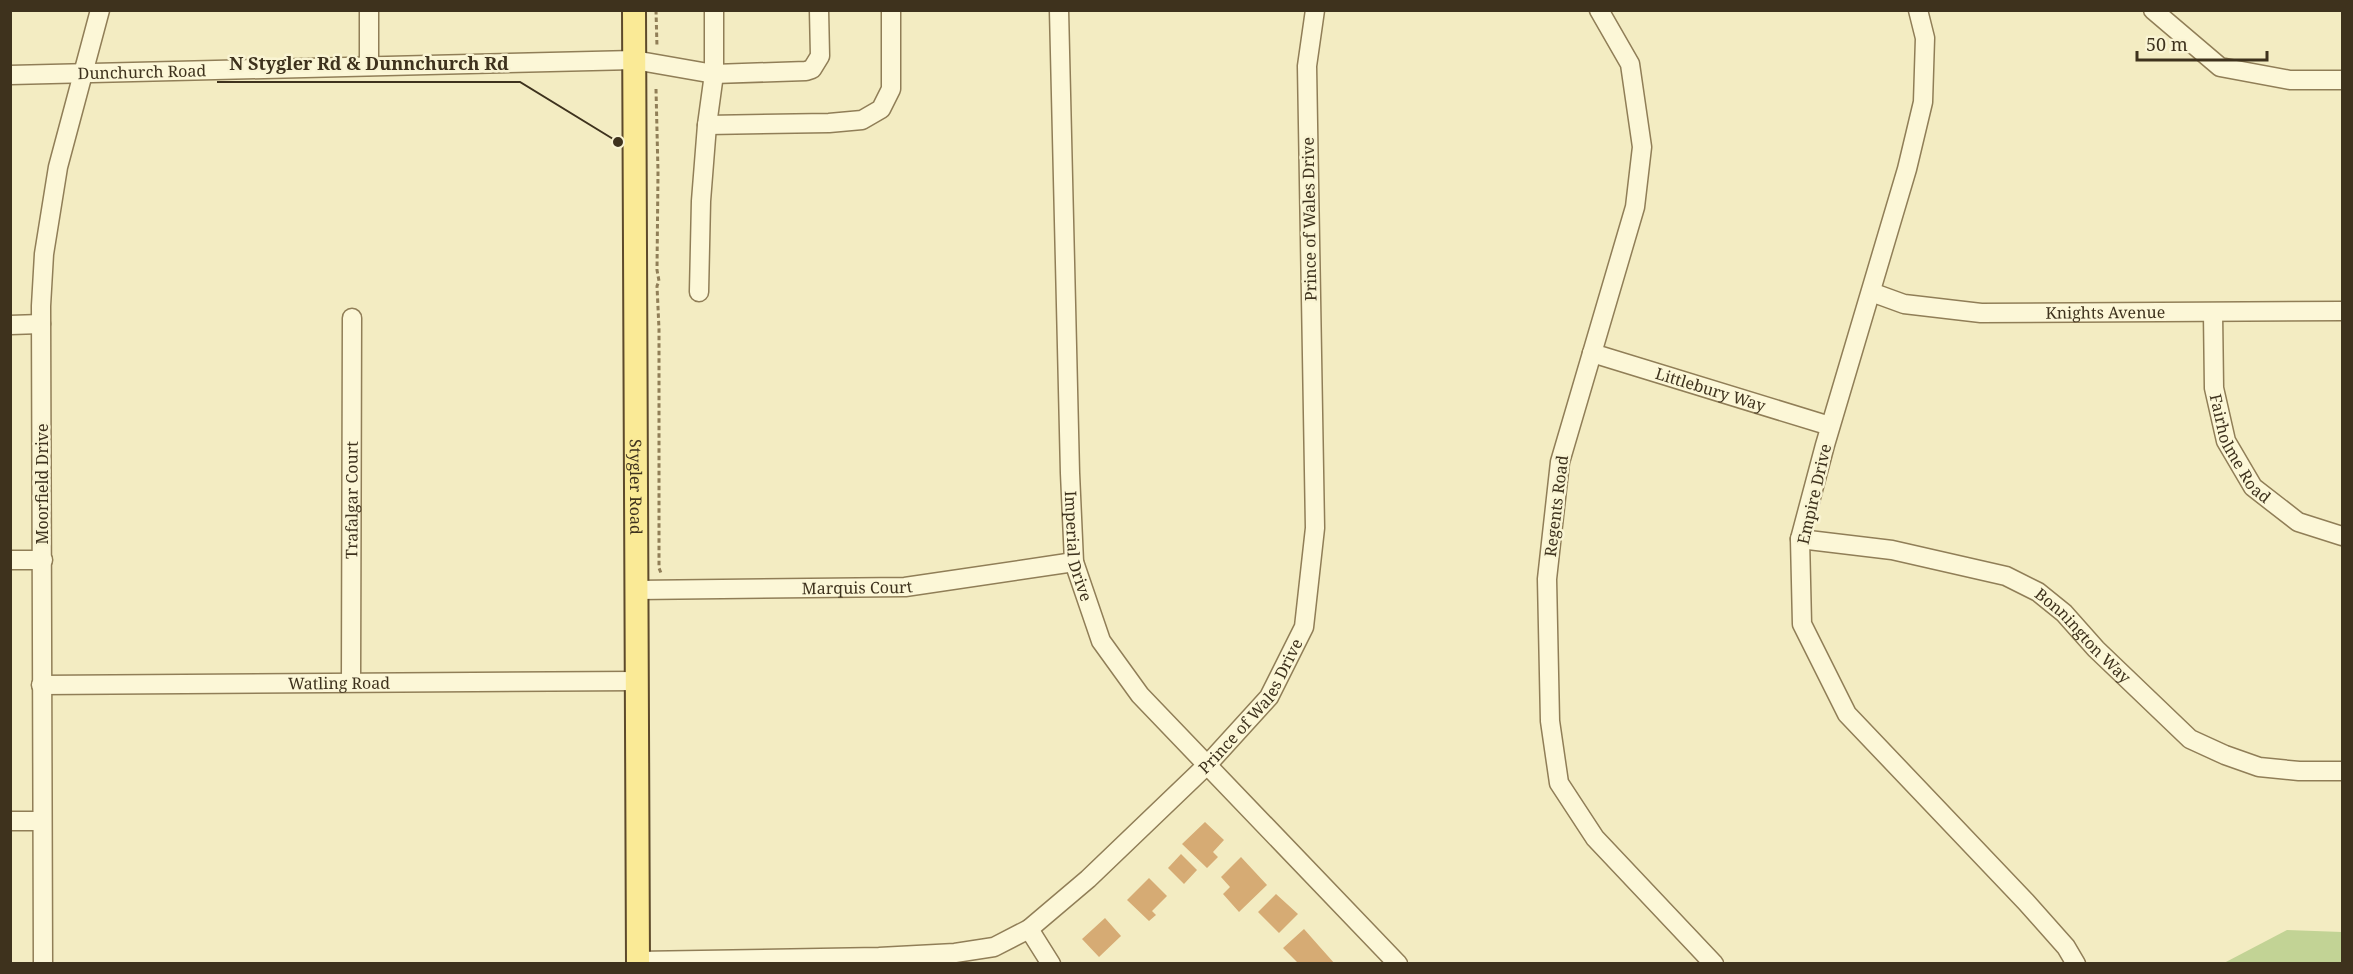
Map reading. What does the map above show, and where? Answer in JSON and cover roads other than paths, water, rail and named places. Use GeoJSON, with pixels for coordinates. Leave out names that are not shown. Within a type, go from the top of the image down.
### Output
{"type":"FeatureCollection","features":[{"type":"Feature","properties":{"kind":"main road","name":"Stygler Road"},"geometry":{"type":"LineString","coordinates":[[634,10],[638,962]]}},
{"type":"Feature","properties":{"kind":"street","name":"Moorfield Drive"},"geometry":{"type":"LineString","coordinates":[[43,963],[41,324],[44,254],[56,178],[100,10]]}},
{"type":"Feature","properties":{"kind":"street"},"geometry":{"type":"LineString","coordinates":[[369,10],[369,66]]}},
{"type":"Feature","properties":{"kind":"street"},"geometry":{"type":"LineString","coordinates":[[699,292],[701,201],[714,74],[714,10]]}},
{"type":"Feature","properties":{"kind":"street","name":"Dunchurch Road"},"geometry":{"type":"LineString","coordinates":[[10,75],[634,60],[714,74],[812,69],[820,56],[819,10]]}},
{"type":"Feature","properties":{"kind":"street"},"geometry":{"type":"LineString","coordinates":[[707,125],[829,123],[862,120],[881,109],[891,89],[891,10]]}},
{"type":"Feature","properties":{"kind":"street","name":"Imperial Drive"},"geometry":{"type":"LineString","coordinates":[[1059,10],[1074,562],[1101,641],[1140,695],[1398,963]]}},
{"type":"Feature","properties":{"kind":"street","name":"Prince of Wales Drive"},"geometry":{"type":"LineString","coordinates":[[638,962],[879,960],[994,947],[1029,929],[1088,879],[1208,764],[1269,697],[1304,627],[1315,528],[1307,66],[1315,10]]}},
{"type":"Feature","properties":{"kind":"street","name":"Regents Road"},"geometry":{"type":"LineString","coordinates":[[1599,10],[1630,64],[1642,147],[1635,207],[1560,462],[1547,579],[1550,721],[1559,783],[1594,838],[1714,963]]}},
{"type":"Feature","properties":{"kind":"street","name":"Empire Drive"},"geometry":{"type":"LineString","coordinates":[[1918,10],[1925,38],[1923,102],[1907,169],[1830,426],[1800,539],[1802,624],[1847,714],[2026,902],[2066,947],[2076,963]]}},
{"type":"Feature","properties":{"kind":"street"},"geometry":{"type":"LineString","coordinates":[[2153,10],[2220,67],[2290,80],[2343,80]]}},
{"type":"Feature","properties":{"kind":"street","name":"Knights Avenue"},"geometry":{"type":"LineString","coordinates":[[1871,292],[1904,304],[1981,314],[2343,311]]}},
{"type":"Feature","properties":{"kind":"street","name":"Fairholme Road"},"geometry":{"type":"LineString","coordinates":[[2213,313],[2214,388],[2226,441],[2242,469],[2253,487],[2298,522],[2343,536]]}},
{"type":"Feature","properties":{"kind":"street","name":"Trafalgar Court"},"geometry":{"type":"LineString","coordinates":[[351,682],[352,318]]}},
{"type":"Feature","properties":{"kind":"street"},"geometry":{"type":"LineString","coordinates":[[10,325],[41,324]]}},
{"type":"Feature","properties":{"kind":"street","name":"Littlebury Way"},"geometry":{"type":"LineString","coordinates":[[1592,352],[1830,426]]}},
{"type":"Feature","properties":{"kind":"street","name":"Bonnington Way"},"geometry":{"type":"LineString","coordinates":[[1800,539],[1892,550],[2006,576],[2038,592],[2064,613],[2096,649],[2190,739],[2259,767],[2299,771],[2343,771]]}},
{"type":"Feature","properties":{"kind":"street"},"geometry":{"type":"LineString","coordinates":[[10,560],[43,560]]}},
{"type":"Feature","properties":{"kind":"street","name":"Marquis Court"},"geometry":{"type":"LineString","coordinates":[[638,590],[905,587],[1074,562]]}},
{"type":"Feature","properties":{"kind":"street","name":"Watling Road"},"geometry":{"type":"LineString","coordinates":[[41,685],[637,681]]}},
{"type":"Feature","properties":{"kind":"street"},"geometry":{"type":"LineString","coordinates":[[10,821],[42,821]]}},
{"type":"Feature","properties":{"kind":"street"},"geometry":{"type":"LineString","coordinates":[[1029,929],[1051,963]]}},
{"type":"Feature","properties":{"kind":"place","name":"N Stygler Rd & Dunnchurch Rd"},"geometry":{"type":"Point","coordinates":[618,142]}}]}
